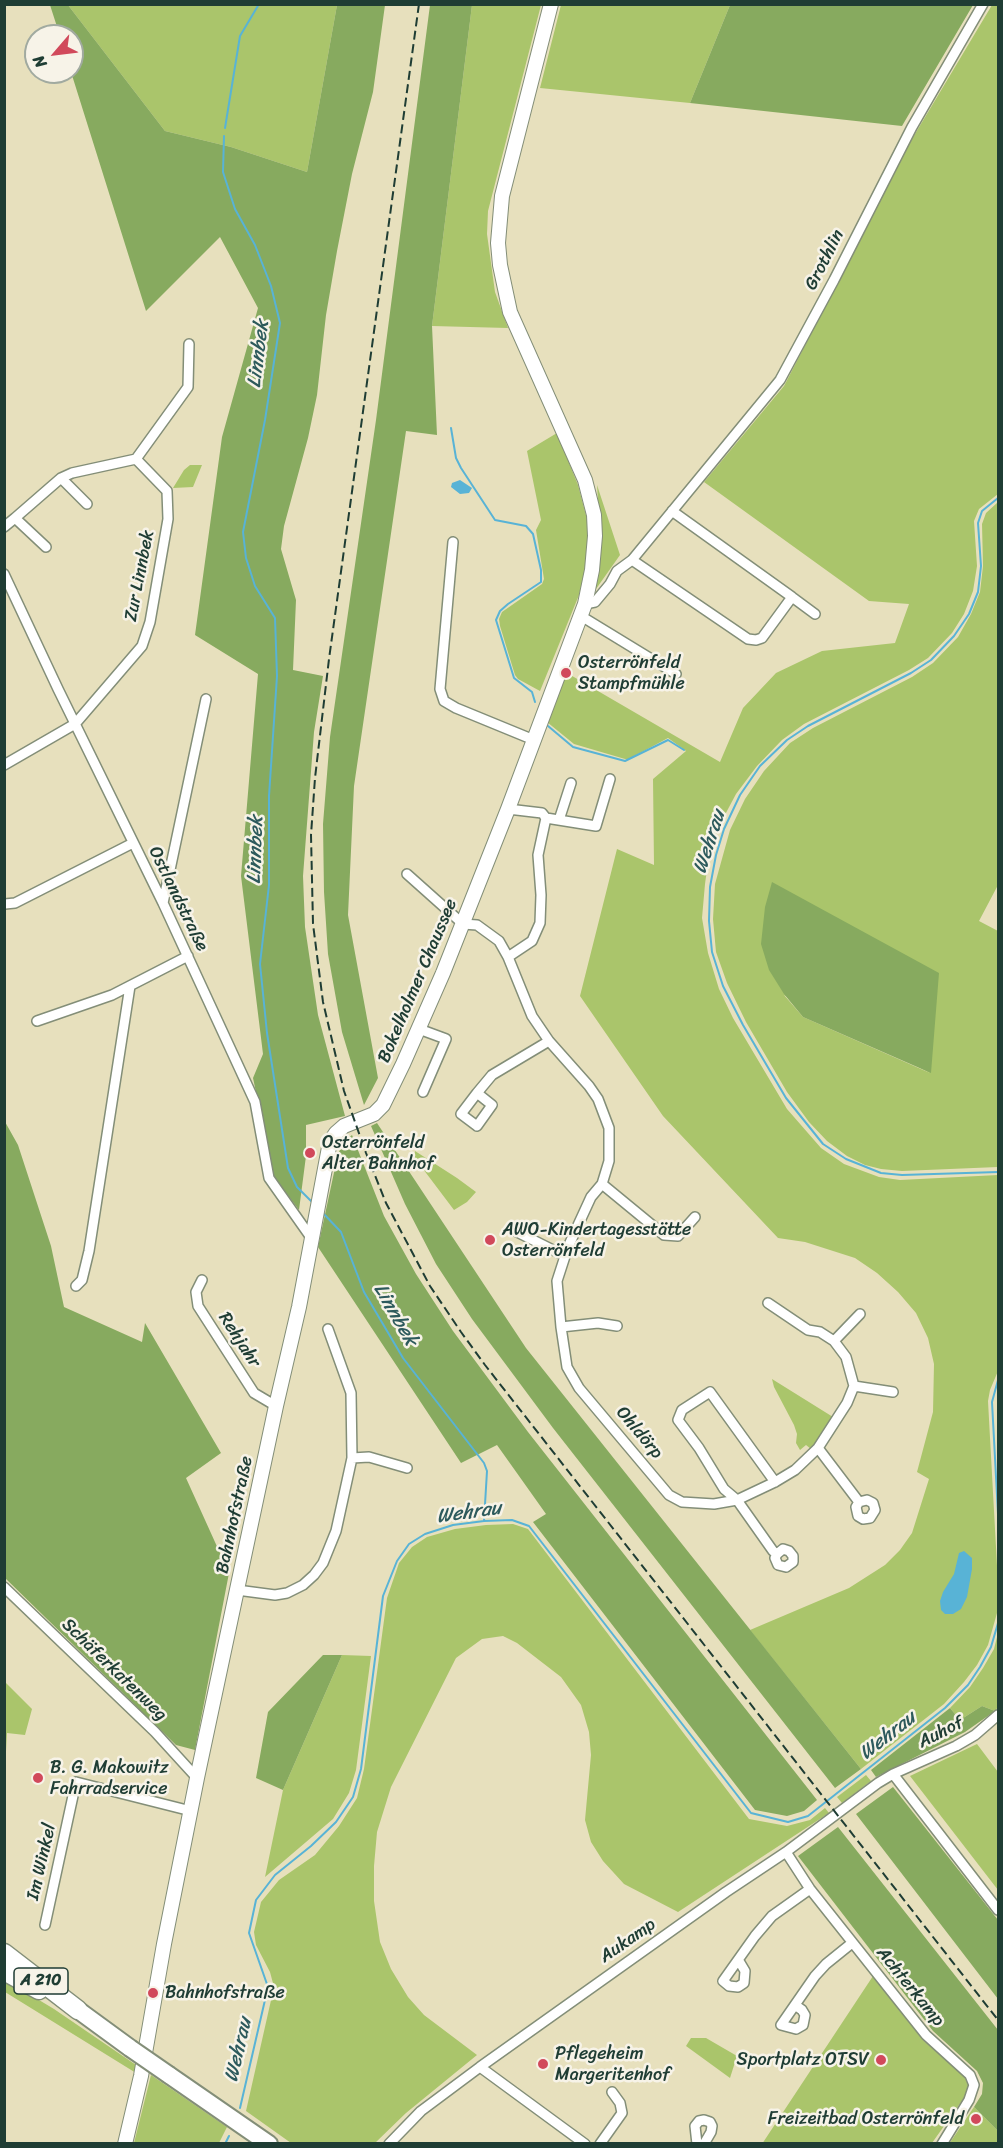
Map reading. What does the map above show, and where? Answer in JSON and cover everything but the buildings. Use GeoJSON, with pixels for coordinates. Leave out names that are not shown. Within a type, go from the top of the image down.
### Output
{"type":"FeatureCollection","features":[{"type":"Feature","properties":{"kind":"highway","name":"A 210"},"geometry":{"type":"LineString","coordinates":[[4,1953],[78,2010]]}},
{"type":"Feature","properties":{"kind":"highway","name":"A 210"},"geometry":{"type":"LineString","coordinates":[[4,1971],[78,2010]]}},
{"type":"Feature","properties":{"kind":"highway"},"geometry":{"type":"LineString","coordinates":[[78,2010],[269,2144]]}},
{"type":"Feature","properties":{"kind":"main road","name":"Bokelholmer Chaussee"},"geometry":{"type":"LineString","coordinates":[[330,1142],[336,1132],[344,1126],[374,1113],[383,1105],[419,1029],[508,809],[581,615],[595,549],[594,515],[590,498],[578,462],[519,337],[510,312],[498,243],[502,196],[551,4]]}},
{"type":"Feature","properties":{"kind":"main road","name":"Bahnhofstraße"},"geometry":{"type":"LineString","coordinates":[[125,2144],[141,2076],[197,1778],[299,1307],[330,1142]]}},
{"type":"Feature","properties":{"kind":"street","name":"Grothlin"},"geometry":{"type":"LineString","coordinates":[[581,615],[610,584],[617,571],[632,560],[780,380],[834,280],[906,137],[982,6]]}},
{"type":"Feature","properties":{"kind":"street"},"geometry":{"type":"LineString","coordinates":[[4,527],[61,478],[72,473],[136,459],[188,387],[189,344]]}},
{"type":"Feature","properties":{"kind":"street","name":"Zur Linnbek"},"geometry":{"type":"LineString","coordinates":[[4,765],[75,724],[142,646],[150,622],[168,519],[167,491],[136,459]]}},
{"type":"Feature","properties":{"kind":"street"},"geometry":{"type":"LineString","coordinates":[[61,478],[87,504]]}},
{"type":"Feature","properties":{"kind":"street"},"geometry":{"type":"LineString","coordinates":[[672,511],[814,614]]}},
{"type":"Feature","properties":{"kind":"street"},"geometry":{"type":"LineString","coordinates":[[15,518],[46,547]]}},
{"type":"Feature","properties":{"kind":"street"},"geometry":{"type":"LineString","coordinates":[[453,542],[440,689],[444,701],[534,740]]}},
{"type":"Feature","properties":{"kind":"street"},"geometry":{"type":"LineString","coordinates":[[632,560],[748,639],[762,638],[792,597]]}},
{"type":"Feature","properties":{"kind":"street","name":"Ostlandstraße"},"geometry":{"type":"LineString","coordinates":[[4,574],[8,593],[163,903],[255,1102],[269,1178],[312,1239]]}},
{"type":"Feature","properties":{"kind":"street"},"geometry":{"type":"LineString","coordinates":[[581,615],[676,674]]}},
{"type":"Feature","properties":{"kind":"street"},"geometry":{"type":"LineString","coordinates":[[163,903],[206,699]]}},
{"type":"Feature","properties":{"kind":"street"},"geometry":{"type":"LineString","coordinates":[[508,809],[542,813],[546,818],[596,826],[610,779]]}},
{"type":"Feature","properties":{"kind":"street"},"geometry":{"type":"LineString","coordinates":[[559,820],[571,783]]}},
{"type":"Feature","properties":{"kind":"street"},"geometry":{"type":"LineString","coordinates":[[508,957],[532,941],[540,923],[541,895],[538,855],[546,818]]}},
{"type":"Feature","properties":{"kind":"street"},"geometry":{"type":"LineString","coordinates":[[5,904],[15,903],[133,843]]}},
{"type":"Feature","properties":{"kind":"street"},"geometry":{"type":"LineString","coordinates":[[406,874],[463,924]]}},
{"type":"Feature","properties":{"kind":"street","name":"Ohldörp"},"geometry":{"type":"LineString","coordinates":[[463,924],[477,925],[499,941],[532,1016],[549,1041],[593,1092],[609,1128],[609,1161],[602,1184],[591,1197],[565,1256],[557,1281],[567,1366],[579,1388],[669,1495],[682,1502],[714,1504],[737,1500],[775,1482],[795,1470],[818,1448],[847,1403],[854,1386]]}},
{"type":"Feature","properties":{"kind":"street"},"geometry":{"type":"LineString","coordinates":[[37,1021],[112,995],[188,956]]}},
{"type":"Feature","properties":{"kind":"street"},"geometry":{"type":"LineString","coordinates":[[79,1283],[89,1251],[130,986]]}},
{"type":"Feature","properties":{"kind":"street"},"geometry":{"type":"LineString","coordinates":[[419,1029],[446,1039],[423,1092]]}},
{"type":"Feature","properties":{"kind":"street"},"geometry":{"type":"LineString","coordinates":[[477,1093],[492,1075],[549,1041]]}},
{"type":"Feature","properties":{"kind":"street"},"geometry":{"type":"LineString","coordinates":[[602,1184],[664,1235],[678,1236],[695,1217]]}},
{"type":"Feature","properties":{"kind":"street"},"geometry":{"type":"LineString","coordinates":[[517,1232],[565,1256]]}},
{"type":"Feature","properties":{"kind":"street","name":"Rehjahr"},"geometry":{"type":"LineString","coordinates":[[202,1280],[196,1292],[198,1306],[254,1393],[276,1406]]}},
{"type":"Feature","properties":{"kind":"street"},"geometry":{"type":"LineString","coordinates":[[768,1303],[808,1330],[820,1332],[834,1341],[846,1357],[854,1386],[893,1392]]}},
{"type":"Feature","properties":{"kind":"street"},"geometry":{"type":"LineString","coordinates":[[834,1341],[860,1314]]}},
{"type":"Feature","properties":{"kind":"street"},"geometry":{"type":"LineString","coordinates":[[561,1327],[598,1323],[617,1326]]}},
{"type":"Feature","properties":{"kind":"street"},"geometry":{"type":"LineString","coordinates":[[237,1590],[275,1595],[287,1593],[303,1585],[322,1563],[336,1531],[352,1458],[351,1393],[328,1329]]}},
{"type":"Feature","properties":{"kind":"street","name":"Ohldörp"},"geometry":{"type":"LineString","coordinates":[[775,1482],[710,1392],[682,1410],[678,1420],[699,1448],[724,1490],[737,1500],[777,1554]]}},
{"type":"Feature","properties":{"kind":"street"},"geometry":{"type":"LineString","coordinates":[[818,1448],[859,1502]]}},
{"type":"Feature","properties":{"kind":"street"},"geometry":{"type":"LineString","coordinates":[[352,1458],[369,1457],[407,1468]]}},
{"type":"Feature","properties":{"kind":"street","name":"Schäferkatenweg"},"geometry":{"type":"LineString","coordinates":[[4,1587],[155,1732],[197,1778]]}},
{"type":"Feature","properties":{"kind":"street","name":"Auhof"},"geometry":{"type":"LineString","coordinates":[[893,1774],[956,1746],[975,1735],[999,1715]]}},
{"type":"Feature","properties":{"kind":"street"},"geometry":{"type":"LineString","coordinates":[[893,1774],[999,1910]]}},
{"type":"Feature","properties":{"kind":"street","name":"Aukamp"},"geometry":{"type":"LineString","coordinates":[[389,2144],[421,2112],[480,2067],[893,1774]]}},
{"type":"Feature","properties":{"kind":"street","name":"Im Winkel"},"geometry":{"type":"LineString","coordinates":[[45,1925],[76,1782],[191,1811]]}},
{"type":"Feature","properties":{"kind":"street","name":"Achterkamp"},"geometry":{"type":"LineString","coordinates":[[786,1852],[852,1943],[926,2035],[970,2075],[974,2085],[969,2100],[942,2144]]}},
{"type":"Feature","properties":{"kind":"street"},"geometry":{"type":"LineString","coordinates":[[739,1961],[755,1936],[772,1916],[810,1888]]}},
{"type":"Feature","properties":{"kind":"street"},"geometry":{"type":"LineString","coordinates":[[795,2005],[826,1964],[852,1943]]}},
{"type":"Feature","properties":{"kind":"street"},"geometry":{"type":"LineString","coordinates":[[480,2067],[585,2144]]}},
{"type":"Feature","properties":{"kind":"street"},"geometry":{"type":"LineString","coordinates":[[600,2144],[622,2113],[620,2103],[612,2092]]}},
{"type":"Feature","properties":{"kind":"street"},"geometry":{"type":"LineString","coordinates":[[697,2144],[695,2126],[699,2121],[704,2120],[710,2122],[712,2126],[704,2144]]}},
{"type":"Feature","properties":{"kind":"green space"},"geometry":{"type":"Polygon","coordinates":[[[561,4],[730,5],[690,103],[540,88],[561,4]]]}},
{"type":"Feature","properties":{"kind":"green space"},"geometry":{"type":"Polygon","coordinates":[[[730,4],[973,5],[902,126],[690,103],[730,4]]]}},
{"type":"Feature","properties":{"kind":"green space"},"geometry":{"type":"Polygon","coordinates":[[[50,5],[68,5],[83,24],[56,24],[50,5]]]}},
{"type":"Feature","properties":{"kind":"green space"},"geometry":{"type":"Polygon","coordinates":[[[68,5],[337,5],[307,172],[231,147],[165,131],[68,5]]]}},
{"type":"Feature","properties":{"kind":"green space"},"geometry":{"type":"Polygon","coordinates":[[[337,5],[385,5],[373,92],[352,174],[337,251],[326,315],[317,395],[284,526],[281,549],[296,600],[293,670],[323,676],[314,732],[303,876],[305,927],[318,1015],[345,1116],[306,1125],[306,1156],[299,1210],[274,1177],[253,1078],[263,1054],[241,876],[258,674],[195,635],[222,437],[258,308],[220,237],[146,311],[75,84],[84,84],[84,26],[165,131],[231,147],[307,172],[337,5]]]}},
{"type":"Feature","properties":{"kind":"green space"},"geometry":{"type":"Polygon","coordinates":[[[430,5],[472,5],[432,326],[437,435],[406,431],[354,786],[348,915],[378,1078],[364,1105],[342,1032],[328,954],[323,824],[330,737],[376,420],[430,5]]]}},
{"type":"Feature","properties":{"kind":"green space"},"geometry":{"type":"Polygon","coordinates":[[[472,5],[541,5],[488,211],[487,234],[495,292],[508,328],[432,326],[472,5]]]}},
{"type":"Feature","properties":{"kind":"green space"},"geometry":{"type":"Polygon","coordinates":[[[992,5],[998,5],[998,494],[979,509],[974,521],[977,566],[973,591],[964,614],[952,633],[928,658],[804,724],[782,740],[757,766],[736,794],[719,826],[709,855],[702,918],[708,953],[719,989],[733,1018],[787,1109],[821,1148],[844,1164],[879,1177],[900,1180],[998,1175],[998,1371],[988,1401],[998,1584],[997,1613],[988,1645],[964,1682],[944,1704],[861,1769],[750,1630],[849,1588],[885,1565],[912,1533],[929,1479],[917,1472],[933,1412],[934,1364],[928,1338],[916,1313],[898,1292],[877,1273],[855,1258],[805,1242],[778,1238],[663,1116],[580,996],[617,849],[654,865],[653,779],[686,751],[668,738],[625,759],[574,744],[547,722],[567,673],[720,762],[743,708],[776,673],[822,651],[895,643],[909,604],[869,601],[704,482],[784,386],[912,139],[992,5]]]}},
{"type":"Feature","properties":{"kind":"green space"},"geometry":{"type":"Polygon","coordinates":[[[557,433],[578,485],[587,519],[588,538],[579,595],[540,691],[515,675],[499,619],[502,612],[542,584],[544,579],[536,530],[541,520],[527,451],[557,433]]]}},
{"type":"Feature","properties":{"kind":"green space"},"geometry":{"type":"Polygon","coordinates":[[[190,465],[202,465],[193,487],[173,488],[184,470],[190,465]]]}},
{"type":"Feature","properties":{"kind":"green space"},"geometry":{"type":"Polygon","coordinates":[[[597,485],[620,555],[596,589],[594,588],[600,531],[597,485]]]}},
{"type":"Feature","properties":{"kind":"green space"},"geometry":{"type":"Polygon","coordinates":[[[998,502],[998,885],[979,921],[998,931],[998,1167],[902,1171],[881,1169],[865,1165],[847,1156],[827,1141],[809,1122],[787,1092],[746,1022],[727,983],[716,952],[713,919],[715,884],[730,830],[745,799],[764,771],[790,743],[813,728],[912,677],[933,663],[958,637],[980,592],[983,566],[982,524],[986,513],[998,502]],[[784,995],[803,1017],[930,1073],[784,995]]]}},
{"type":"Feature","properties":{"kind":"green space"},"geometry":{"type":"Polygon","coordinates":[[[772,882],[939,973],[931,1073],[803,1017],[784,994],[769,970],[761,944],[765,907],[772,882]]]}},
{"type":"Feature","properties":{"kind":"green space"},"geometry":{"type":"Polygon","coordinates":[[[4,1120],[18,1145],[51,1246],[64,1307],[142,1342],[145,1323],[221,1453],[186,1478],[229,1573],[195,1750],[176,1745],[5,1578],[4,1120]]]}},
{"type":"Feature","properties":{"kind":"green space"},"geometry":{"type":"Polygon","coordinates":[[[377,1123],[526,1348],[861,1769],[835,1788],[553,1428],[472,1319],[436,1264],[405,1204],[371,1126],[377,1123]]]}},
{"type":"Feature","properties":{"kind":"green space"},"geometry":{"type":"Polygon","coordinates":[[[352,1135],[384,1216],[416,1274],[453,1331],[528,1432],[817,1800],[804,1811],[787,1816],[755,1810],[533,1522],[546,1514],[497,1445],[461,1463],[318,1247],[338,1154],[343,1143],[352,1135]]]}},
{"type":"Feature","properties":{"kind":"green space"},"geometry":{"type":"Polygon","coordinates":[[[415,1151],[476,1192],[467,1202],[454,1210],[414,1157],[415,1151]]]}},
{"type":"Feature","properties":{"kind":"green space"},"geometry":{"type":"Polygon","coordinates":[[[772,1379],[833,1417],[811,1449],[806,1445],[800,1450],[796,1443],[797,1434],[794,1425],[772,1379]]]}},
{"type":"Feature","properties":{"kind":"green space"},"geometry":{"type":"Polygon","coordinates":[[[513,1524],[528,1529],[749,1819],[787,1826],[810,1820],[825,1808],[829,1813],[678,1912],[624,1884],[603,1861],[591,1842],[585,1820],[591,1755],[589,1732],[581,1705],[561,1677],[517,1643],[503,1636],[482,1639],[456,1658],[391,1787],[377,1832],[374,1866],[374,1901],[380,1942],[391,1969],[408,1997],[424,2015],[477,2055],[406,2113],[375,2143],[291,2143],[246,2111],[274,1987],[270,1972],[256,1945],[254,1932],[261,1902],[279,1880],[315,1855],[339,1826],[357,1798],[364,1769],[387,1598],[399,1563],[412,1547],[427,1537],[455,1529],[513,1524]]]}},
{"type":"Feature","properties":{"kind":"green space"},"geometry":{"type":"Polygon","coordinates":[[[998,1633],[998,1707],[995,1711],[982,1706],[960,1720],[950,1708],[970,1687],[983,1668],[994,1649],[998,1633]]]}},
{"type":"Feature","properties":{"kind":"green space"},"geometry":{"type":"Polygon","coordinates":[[[323,1655],[342,1655],[283,1790],[256,1778],[268,1712],[323,1655]]]}},
{"type":"Feature","properties":{"kind":"green space"},"geometry":{"type":"Polygon","coordinates":[[[342,1655],[371,1656],[356,1770],[349,1793],[333,1819],[265,1877],[283,1790],[342,1655]]]}},
{"type":"Feature","properties":{"kind":"green space"},"geometry":{"type":"Polygon","coordinates":[[[5,1682],[32,1709],[25,1735],[7,1733],[5,1770],[5,1682]]]}},
{"type":"Feature","properties":{"kind":"green space"},"geometry":{"type":"Polygon","coordinates":[[[982,1706],[995,1711],[965,1732],[876,1777],[871,1770],[950,1708],[960,1720],[982,1706]]]}},
{"type":"Feature","properties":{"kind":"green space"},"geometry":{"type":"Polygon","coordinates":[[[977,1744],[998,1772],[998,1890],[910,1776],[977,1744]]]}},
{"type":"Feature","properties":{"kind":"green space"},"geometry":{"type":"Polygon","coordinates":[[[866,1775],[871,1781],[842,1803],[837,1797],[866,1775]]]}},
{"type":"Feature","properties":{"kind":"green space"},"geometry":{"type":"Polygon","coordinates":[[[893,1787],[998,1920],[998,1999],[856,1814],[893,1787]]]}},
{"type":"Feature","properties":{"kind":"green space"},"geometry":{"type":"Polygon","coordinates":[[[838,1827],[998,2030],[998,2131],[974,2107],[982,2094],[983,2083],[977,2071],[933,2031],[798,1856],[838,1827]]]}},
{"type":"Feature","properties":{"kind":"green space","name":"Sportplatz OTSV"},"geometry":{"type":"Polygon","coordinates":[[[873,1976],[923,2040],[967,2079],[969,2085],[966,2095],[932,2143],[762,2144],[873,1976]]]}},
{"type":"Feature","properties":{"kind":"green space"},"geometry":{"type":"Polygon","coordinates":[[[4,1979],[54,2009],[136,2065],[136,2073],[5,1992],[4,1979]]]}},
{"type":"Feature","properties":{"kind":"green space"},"geometry":{"type":"Polygon","coordinates":[[[691,2038],[706,2038],[737,2056],[730,2078],[686,2046],[691,2038]]]}},
{"type":"Feature","properties":{"kind":"green space"},"geometry":{"type":"Polygon","coordinates":[[[151,2075],[227,2127],[219,2143],[134,2143],[151,2075]]]}},
{"type":"Feature","properties":{"kind":"green space","name":"Freizeitbad Osterrönfeld"},"geometry":{"type":"Polygon","coordinates":[[[974,2107],[998,2131],[998,2143],[949,2144],[974,2107]]]}},
{"type":"Feature","properties":{"kind":"water"},"geometry":{"type":"Polygon","coordinates":[[[460,480],[472,488],[469,493],[460,494],[451,487],[452,483],[460,480]]]}},
{"type":"Feature","properties":{"kind":"water"},"geometry":{"type":"Polygon","coordinates":[[[964,1551],[972,1558],[967,1597],[961,1609],[953,1614],[945,1614],[941,1610],[940,1601],[954,1574],[959,1553],[964,1551]]]}},
{"type":"Feature","properties":{"kind":"waterway","name":"Linnbek"},"geometry":{"type":"LineString","coordinates":[[225,128],[240,36],[259,4]]}},
{"type":"Feature","properties":{"kind":"waterway","name":"Linnbek"},"geometry":{"type":"LineString","coordinates":[[224,136],[223,172],[235,209],[255,245],[271,286],[280,323],[265,420],[243,532],[246,558],[255,586],[275,618],[277,676],[269,796],[269,885],[260,964],[267,1033],[288,1168],[297,1187],[313,1203]]}},
{"type":"Feature","properties":{"kind":"waterway"},"geometry":{"type":"LineString","coordinates":[[451,428],[456,458],[495,520],[526,526],[533,534],[541,570],[541,582],[508,604],[500,611],[496,620],[514,678],[532,692],[535,702]]}},
{"type":"Feature","properties":{"kind":"waterway","name":"Wehrau"},"geometry":{"type":"LineString","coordinates":[[998,498],[982,511],[978,523],[981,566],[978,592],[969,614],[954,636],[931,660],[911,673],[808,726],[787,740],[760,766],[740,795],[724,829],[716,855],[710,887],[709,921],[712,952],[723,986],[786,1098],[823,1144],[846,1159],[881,1173],[902,1175],[998,1172]]}},
{"type":"Feature","properties":{"kind":"waterway"},"geometry":{"type":"LineString","coordinates":[[548,726],[573,747],[625,761],[668,740],[684,750]]}},
{"type":"Feature","properties":{"kind":"waterway","name":"Linnbek"},"geometry":{"type":"LineString","coordinates":[[321,1211],[341,1232],[364,1292],[403,1358],[484,1463],[487,1471],[484,1521]]}},
{"type":"Feature","properties":{"kind":"waterway","name":"Wehrau"},"geometry":{"type":"LineString","coordinates":[[998,1380],[992,1402],[998,1514]]}},
{"type":"Feature","properties":{"kind":"waterway","name":"Wehrau"},"geometry":{"type":"LineString","coordinates":[[240,2108],[268,1987],[249,1933],[256,1900],[275,1875],[336,1822],[353,1797],[361,1769],[383,1596],[397,1561],[409,1544],[425,1534],[453,1525],[512,1520],[529,1526],[751,1813],[788,1822],[808,1816],[945,1708],[968,1685],[980,1667],[991,1647],[998,1623]]}},
{"type":"Feature","properties":{"kind":"waterway","name":"Wehrau"},"geometry":{"type":"LineString","coordinates":[[225,2144],[229,2136]]}},
{"type":"Feature","properties":{"kind":"railway"},"geometry":{"type":"LineString","coordinates":[[419,4],[329,659],[315,778],[311,835],[313,924],[323,1002],[344,1091],[386,1203],[430,1286],[461,1332],[998,2020]]}},
{"type":"Feature","properties":{"kind":"place","name":"Osterrönfeld Stampfmühle"},"geometry":{"type":"Point","coordinates":[566,673]}},
{"type":"Feature","properties":{"kind":"place","name":"Osterrönfeld Alter Bahnhof"},"geometry":{"type":"Point","coordinates":[310,1153]}},
{"type":"Feature","properties":{"kind":"place","name":"AWO-Kindertagesstätte Osterrönfeld"},"geometry":{"type":"Point","coordinates":[490,1240]}},
{"type":"Feature","properties":{"kind":"place","name":"B. G. Makowitz Fahrradservice"},"geometry":{"type":"Point","coordinates":[38,1778]}},
{"type":"Feature","properties":{"kind":"place","name":"Bahnhofstraße"},"geometry":{"type":"Point","coordinates":[153,1993]}},
{"type":"Feature","properties":{"kind":"place","name":"Sportplatz OTSV"},"geometry":{"type":"Point","coordinates":[881,2060]}},
{"type":"Feature","properties":{"kind":"place","name":"Pflegeheim Margeritenhof"},"geometry":{"type":"Point","coordinates":[543,2064]}},
{"type":"Feature","properties":{"kind":"place","name":"Freizeitbad Osterrönfeld"},"geometry":{"type":"Point","coordinates":[976,2119]}}]}
